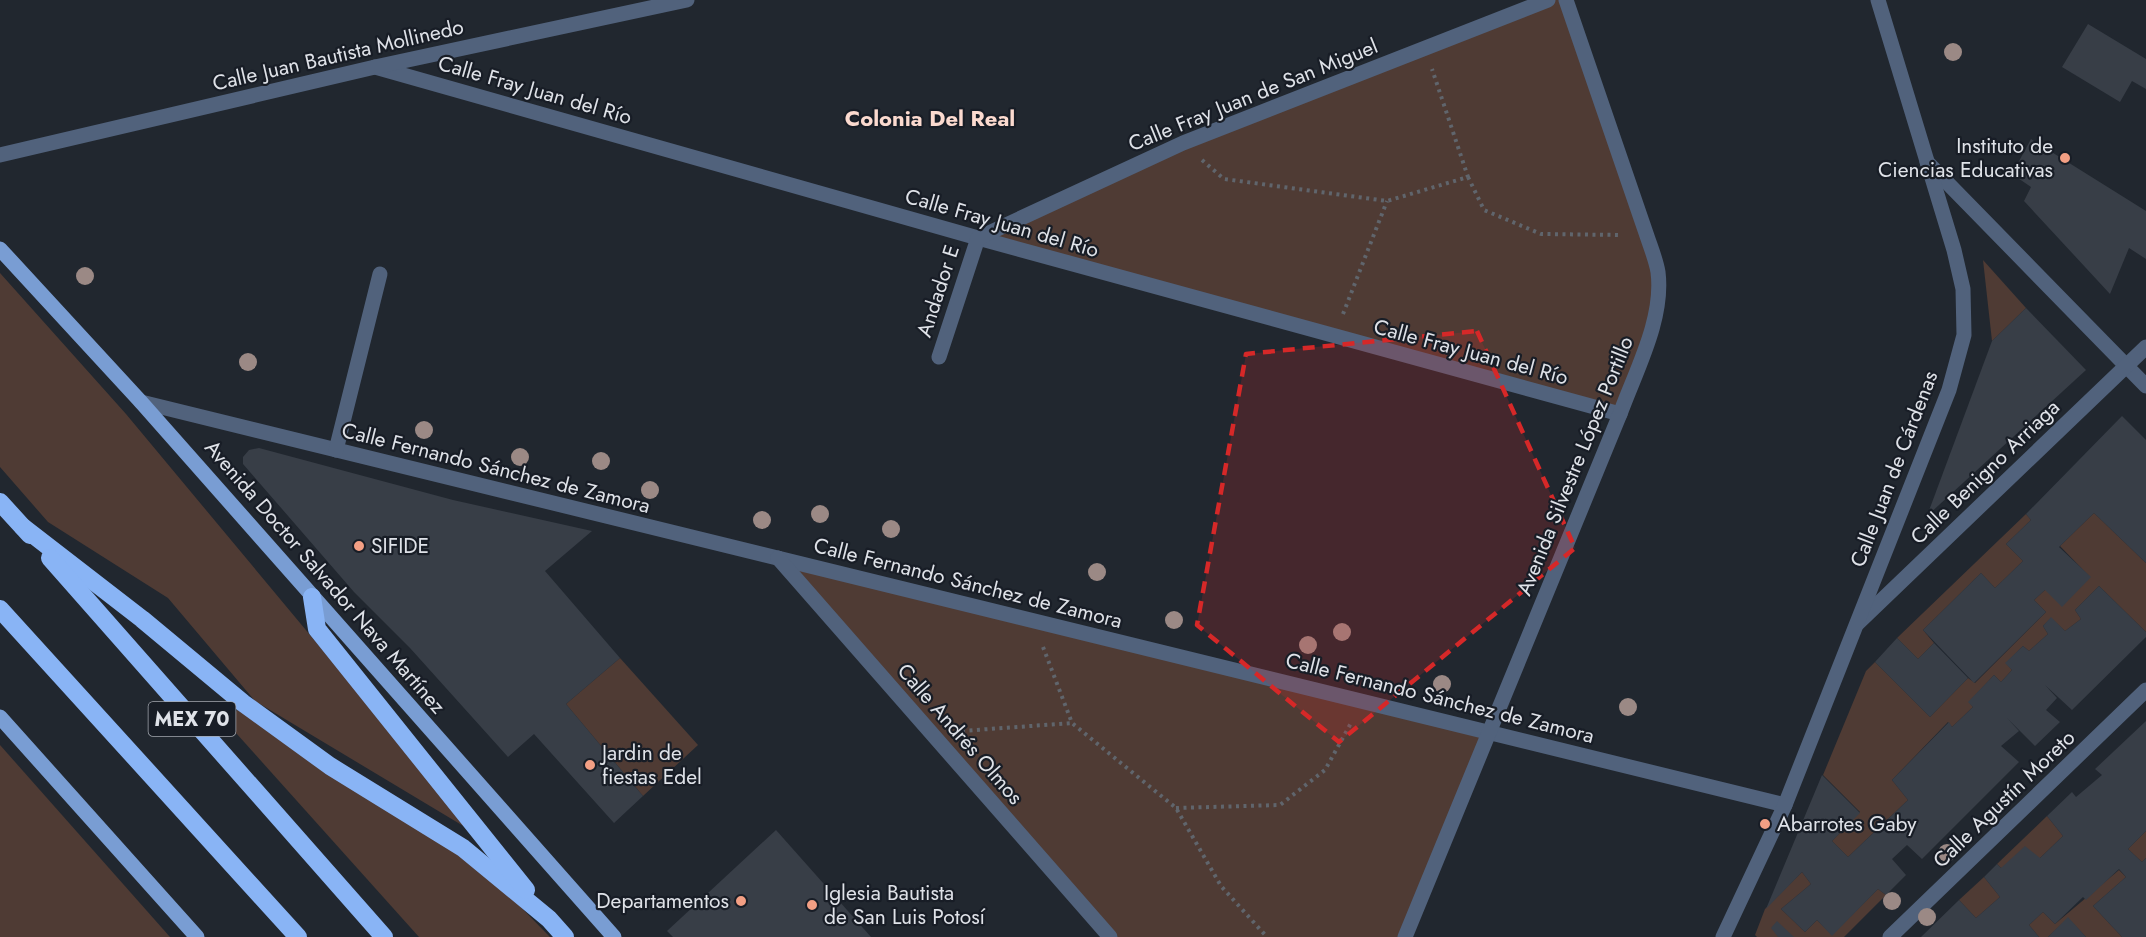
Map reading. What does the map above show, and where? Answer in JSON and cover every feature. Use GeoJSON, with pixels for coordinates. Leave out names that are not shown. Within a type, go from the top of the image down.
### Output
{"type":"FeatureCollection","features":[{"type":"Feature","properties":{"kind":"highway","name":"MEX 70"},"geometry":{"type":"LineString","coordinates":[[0,502],[384,937]]}},
{"type":"Feature","properties":{"kind":"highway"},"geometry":{"type":"LineString","coordinates":[[23,527],[142,619],[243,703],[330,766],[463,848],[549,919]]}},
{"type":"Feature","properties":{"kind":"highway"},"geometry":{"type":"LineString","coordinates":[[312,597],[317,629],[563,937]]}},
{"type":"Feature","properties":{"kind":"highway","name":"MEX 70"},"geometry":{"type":"LineString","coordinates":[[0,609],[298,937]]}},
{"type":"Feature","properties":{"kind":"highway"},"geometry":{"type":"LineString","coordinates":[[275,912],[292,937]]}},
{"type":"Feature","properties":{"kind":"main road","name":"Avenida Doctor Salvador Nava Martínez"},"geometry":{"type":"LineString","coordinates":[[0,249],[141,402],[614,937]]}},
{"type":"Feature","properties":{"kind":"main road"},"geometry":{"type":"LineString","coordinates":[[0,717],[197,937]]}},
{"type":"Feature","properties":{"kind":"street","name":"Calle Juan Bautista Mollinedo"},"geometry":{"type":"LineString","coordinates":[[0,155],[375,67],[687,0]]}},
{"type":"Feature","properties":{"kind":"street","name":"Calle Fray Juan de San Miguel"},"geometry":{"type":"LineString","coordinates":[[978,238],[1183,143],[1548,0]]}},
{"type":"Feature","properties":{"kind":"street","name":"Avenida Silvestre López Portillo"},"geometry":{"type":"LineString","coordinates":[[1405,937],[1620,414],[1652,326],[1658,298],[1658,272],[1647,236],[1566,0]]}},
{"type":"Feature","properties":{"kind":"street","name":"Calle Juan de Cárdenas"},"geometry":{"type":"LineString","coordinates":[[1723,937],[1785,805],[1949,390],[1964,335],[1963,290],[1959,270],[1878,0]]}},
{"type":"Feature","properties":{"kind":"street","name":"Calle Fray Juan del Río"},"geometry":{"type":"LineString","coordinates":[[375,67],[978,238],[1620,414]]}},
{"type":"Feature","properties":{"kind":"street"},"geometry":{"type":"LineString","coordinates":[[1925,160],[2146,386]]}},
{"type":"Feature","properties":{"kind":"street","name":"Andador E"},"geometry":{"type":"LineString","coordinates":[[939,357],[978,238]]}},
{"type":"Feature","properties":{"kind":"street"},"geometry":{"type":"LineString","coordinates":[[336,450],[380,274]]}},
{"type":"Feature","properties":{"kind":"street","name":"Calle Benigno Arriaga"},"geometry":{"type":"LineString","coordinates":[[1854,627],[2146,347]]}},
{"type":"Feature","properties":{"kind":"street","name":"Calle Fernando Sánchez de Zamora"},"geometry":{"type":"LineString","coordinates":[[141,402],[1785,805]]}},
{"type":"Feature","properties":{"kind":"street","name":"Calle Andrés Olmos"},"geometry":{"type":"LineString","coordinates":[[778,558],[1110,937]]}},
{"type":"Feature","properties":{"kind":"street","name":"Calle Agustín Moreto"},"geometry":{"type":"LineString","coordinates":[[1890,937],[2146,690]]}},
{"type":"Feature","properties":{"kind":"path"},"geometry":{"type":"LineString","coordinates":[[1425,48],[1468,177],[1484,210],[1541,234],[1647,236]]}},
{"type":"Feature","properties":{"kind":"path"},"geometry":{"type":"LineString","coordinates":[[1183,143],[1224,179],[1388,201],[1468,177]]}},
{"type":"Feature","properties":{"kind":"path"},"geometry":{"type":"LineString","coordinates":[[1334,337],[1388,201]]}},
{"type":"Feature","properties":{"kind":"path"},"geometry":{"type":"LineString","coordinates":[[1033,621],[1072,723],[1176,808],[1221,886],[1267,937]]}},
{"type":"Feature","properties":{"kind":"path"},"geometry":{"type":"LineString","coordinates":[[1176,808],[1280,805],[1325,770],[1363,701]]}},
{"type":"Feature","properties":{"kind":"path"},"geometry":{"type":"LineString","coordinates":[[932,733],[1072,723]]}},
{"type":"Feature","properties":{"kind":"highlighted area"},"geometry":{"type":"Polygon","coordinates":[[[1477,331],[1575,548],[1339,742],[1197,625],[1246,354],[1477,331]]]}},
{"type":"Feature","properties":{"kind":"shaded area"},"geometry":{"type":"Polygon","coordinates":[[[1548,0],[1566,0],[1647,236],[1658,298],[1620,414],[978,238],[1183,143],[1548,0]]]}},
{"type":"Feature","properties":{"kind":"shaded area"},"geometry":{"type":"Polygon","coordinates":[[[1983,260],[2026,308],[1992,341],[1983,260]]]}},
{"type":"Feature","properties":{"kind":"shaded area"},"geometry":{"type":"Polygon","coordinates":[[[0,273],[126,414],[475,833],[255,701],[168,598],[48,522],[0,467],[0,273]]]}},
{"type":"Feature","properties":{"kind":"shaded area"},"geometry":{"type":"Polygon","coordinates":[[[2094,513],[2146,563],[2146,632],[2099,586],[2075,610],[2081,619],[2065,631],[2051,618],[2043,626],[2048,634],[2029,651],[2023,646],[2006,663],[2012,670],[2001,682],[1994,675],[1969,702],[1973,707],[1952,727],[1948,722],[1892,780],[1908,800],[1848,857],[1832,841],[1860,812],[1823,775],[1866,671],[1875,662],[1930,717],[1968,678],[1975,683],[2046,612],[2034,600],[2045,590],[2090,577],[2060,546],[2094,513]]]}},
{"type":"Feature","properties":{"kind":"shaded area"},"geometry":{"type":"Polygon","coordinates":[[[2026,514],[2031,520],[2006,544],[2023,561],[1995,588],[1981,573],[1923,630],[1934,643],[1918,659],[1897,638],[2026,514]]]}},
{"type":"Feature","properties":{"kind":"shaded area"},"geometry":{"type":"Polygon","coordinates":[[[778,558],[1491,732],[1405,937],[1110,937],[778,558]]]}},
{"type":"Feature","properties":{"kind":"shaded area"},"geometry":{"type":"Polygon","coordinates":[[[620,658],[698,745],[643,796],[566,704],[620,658]]]}},
{"type":"Feature","properties":{"kind":"shaded area"},"geometry":{"type":"Polygon","coordinates":[[[243,703],[463,848],[550,937],[419,937],[227,723],[243,703]]]}},
{"type":"Feature","properties":{"kind":"shaded area"},"geometry":{"type":"Polygon","coordinates":[[[0,745],[170,937],[0,937],[0,745]]]}},
{"type":"Feature","properties":{"kind":"shaded area"},"geometry":{"type":"Polygon","coordinates":[[[2047,816],[2063,836],[2040,858],[2001,868],[1997,864],[2047,816]]]}},
{"type":"Feature","properties":{"kind":"shaded area"},"geometry":{"type":"Polygon","coordinates":[[[2146,831],[2146,858],[2142,862],[2128,849],[2146,831]]]}},
{"type":"Feature","properties":{"kind":"shaded area"},"geometry":{"type":"Polygon","coordinates":[[[2119,870],[2126,877],[2093,906],[2122,937],[2086,937],[2068,918],[2048,937],[2039,937],[2029,925],[2043,912],[2055,924],[2119,870]]]}},
{"type":"Feature","properties":{"kind":"shaded area"},"geometry":{"type":"Polygon","coordinates":[[[1802,872],[1811,884],[1781,909],[1805,932],[1817,920],[1832,935],[1878,889],[1886,895],[1844,937],[1757,937],[1755,935],[1765,909],[1802,872]]]}},
{"type":"Feature","properties":{"kind":"shaded area"},"geometry":{"type":"Polygon","coordinates":[[[1984,877],[2000,897],[1976,918],[1959,900],[1984,877]]]}},
{"type":"Feature","properties":{"kind":"building"},"geometry":{"type":"Polygon","coordinates":[[[2088,24],[2146,59],[2146,89],[2132,81],[2120,102],[2062,67],[2088,24]]]}},
{"type":"Feature","properties":{"kind":"building"},"geometry":{"type":"Polygon","coordinates":[[[2031,139],[2146,211],[2146,259],[2129,248],[2110,294],[2024,201],[2031,187],[2012,174],[2031,139]]]}},
{"type":"Feature","properties":{"kind":"building"},"geometry":{"type":"Polygon","coordinates":[[[2026,308],[2086,370],[1927,516],[1992,341],[2026,308]]]}},
{"type":"Feature","properties":{"kind":"building"},"geometry":{"type":"Polygon","coordinates":[[[2122,416],[2146,440],[2146,563],[2094,513],[2059,547],[2091,577],[2062,607],[2045,590],[2034,600],[2046,612],[1974,683],[1923,630],[1981,573],[1995,588],[2023,561],[2006,544],[2031,520],[2026,514],[2122,416]]]}},
{"type":"Feature","properties":{"kind":"building"},"geometry":{"type":"Polygon","coordinates":[[[259,448],[453,500],[592,531],[545,571],[620,658],[566,704],[643,796],[614,823],[534,734],[508,757],[410,648],[354,592],[243,464],[243,457],[249,450],[259,448]]]}},
{"type":"Feature","properties":{"kind":"building"},"geometry":{"type":"Polygon","coordinates":[[[2099,586],[2146,632],[2146,637],[2072,710],[2045,685],[2057,698],[2046,710],[2060,722],[2035,746],[2007,718],[2019,731],[2001,746],[2019,762],[1922,859],[1907,845],[1892,859],[1906,875],[1886,895],[1878,889],[1832,936],[1817,920],[1805,932],[1781,909],[1811,884],[1802,872],[1766,909],[1822,775],[1860,813],[1832,841],[1848,857],[1908,800],[1892,780],[1949,722],[1952,727],[1973,707],[1968,702],[1994,675],[2001,682],[2012,670],[2005,663],[2023,646],[2029,651],[2048,634],[2043,626],[2051,617],[2065,631],[2081,619],[2075,610],[2099,586]]]}},
{"type":"Feature","properties":{"kind":"building"},"geometry":{"type":"Polygon","coordinates":[[[1897,638],[1918,659],[1934,643],[1968,678],[1930,717],[1875,662],[1897,638]]]}},
{"type":"Feature","properties":{"kind":"building"},"geometry":{"type":"Polygon","coordinates":[[[2146,721],[2146,831],[2128,849],[2142,862],[2146,858],[2146,937],[2122,937],[2093,906],[2126,877],[2119,869],[2086,900],[2083,897],[2055,924],[2043,912],[2029,925],[2039,937],[1921,937],[1959,900],[1976,918],[2000,897],[1984,877],[1997,864],[2001,868],[2025,846],[2040,858],[2063,836],[2047,816],[2072,792],[2076,797],[2102,775],[2095,769],[2146,721]]]}},
{"type":"Feature","properties":{"kind":"building","name":"Departamentos"},"geometry":{"type":"Polygon","coordinates":[[[776,830],[871,937],[673,937],[667,931],[776,830]]]}},
{"type":"Feature","properties":{"kind":"building"},"geometry":{"type":"Polygon","coordinates":[[[2068,917],[2086,937],[2048,937],[2068,917]]]}},
{"type":"Feature","properties":{"kind":"building"},"geometry":{"type":"Polygon","coordinates":[[[1777,921],[1794,937],[1778,937],[1771,928],[1777,921]]]}},
{"type":"Feature","properties":{"kind":"place","name":"Instituto de Ciencias Educativas"},"geometry":{"type":"Point","coordinates":[2065,158]}},
{"type":"Feature","properties":{"kind":"place","name":"SIFIDE"},"geometry":{"type":"Point","coordinates":[359,546]}},
{"type":"Feature","properties":{"kind":"place","name":"Jardin de fiestas Edel"},"geometry":{"type":"Point","coordinates":[590,765]}},
{"type":"Feature","properties":{"kind":"place","name":"Abarrotes Gaby"},"geometry":{"type":"Point","coordinates":[1765,824]}},
{"type":"Feature","properties":{"kind":"place","name":"Departamentos"},"geometry":{"type":"Point","coordinates":[741,901]}},
{"type":"Feature","properties":{"kind":"place","name":"Iglesia Bautista de San Luis Potosí"},"geometry":{"type":"Point","coordinates":[812,905]}},
{"type":"Feature","properties":{"kind":"district","name":"Colonia Del Real"},"geometry":{"type":"Point","coordinates":[930,118]}}]}
